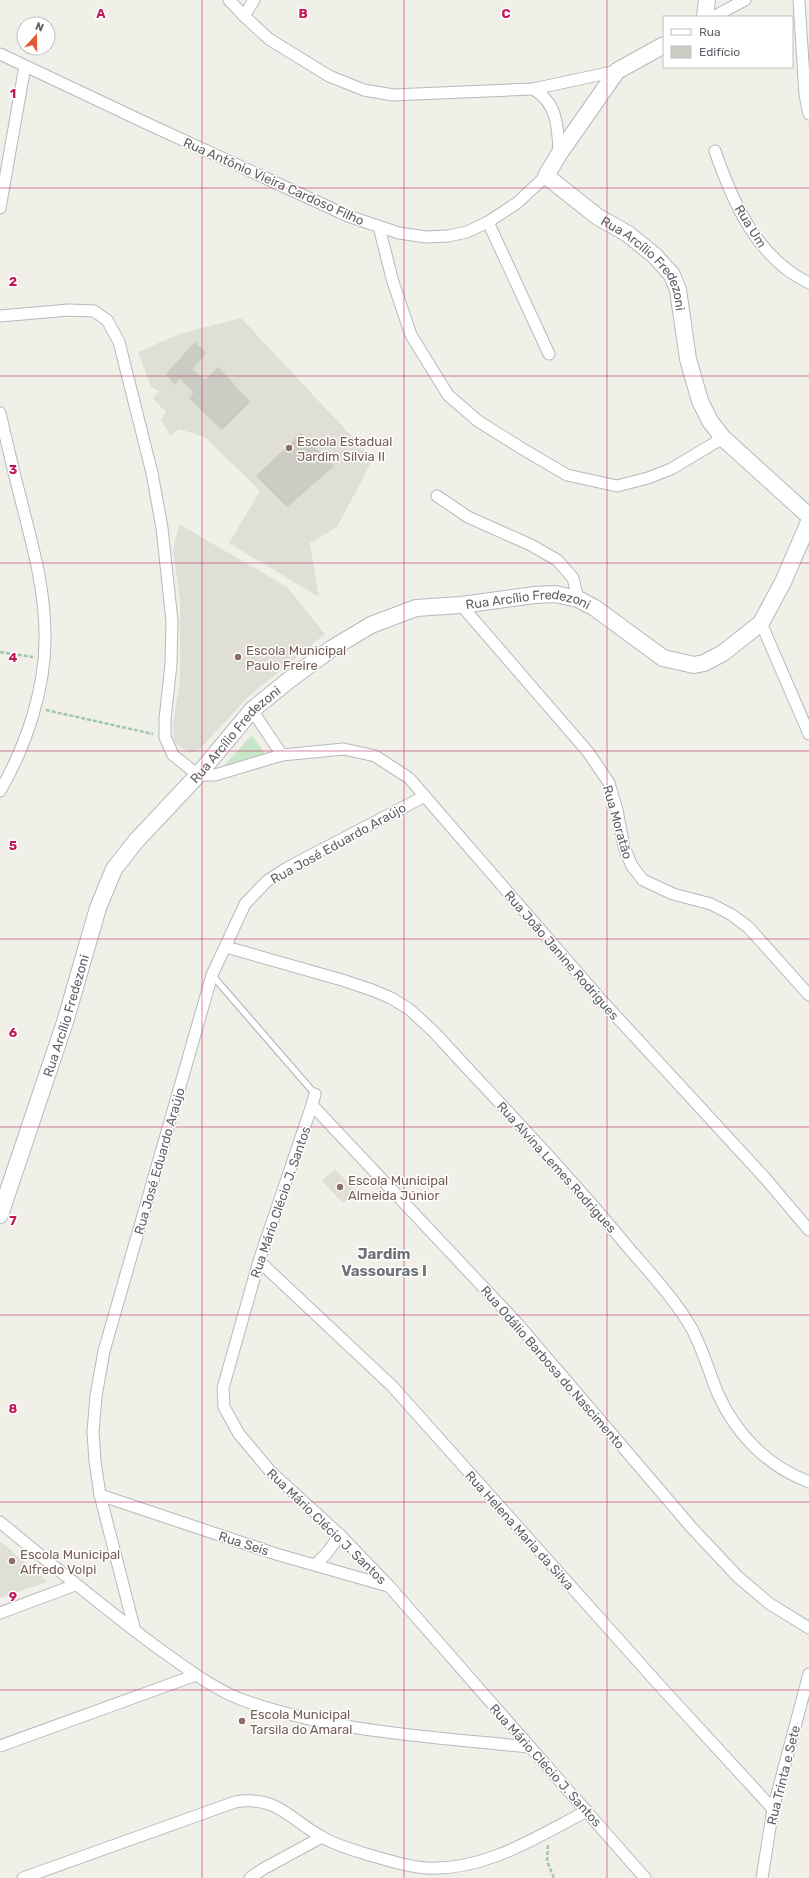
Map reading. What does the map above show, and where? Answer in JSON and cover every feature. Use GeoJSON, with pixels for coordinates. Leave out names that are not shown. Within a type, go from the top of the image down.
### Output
{"type":"FeatureCollection","features":[{"type":"Feature","properties":{"kind":"street"},"geometry":{"type":"LineString","coordinates":[[230,0],[244,16],[269,39],[329,76],[364,90],[393,94],[533,89],[617,71],[663,45]]}},
{"type":"Feature","properties":{"kind":"street"},"geometry":{"type":"LineString","coordinates":[[244,16],[254,0]]}},
{"type":"Feature","properties":{"kind":"street"},"geometry":{"type":"LineString","coordinates":[[705,16],[707,0]]}},
{"type":"Feature","properties":{"kind":"street"},"geometry":{"type":"LineString","coordinates":[[715,16],[745,0]]}},
{"type":"Feature","properties":{"kind":"street"},"geometry":{"type":"LineString","coordinates":[[799,0],[805,95],[809,114]]}},
{"type":"Feature","properties":{"kind":"street","name":"Rua Antônio Vieira Cardoso Filho"},"geometry":{"type":"LineString","coordinates":[[0,54],[348,216],[398,232],[426,237],[448,236],[467,232],[488,222],[517,203],[546,176]]}},
{"type":"Feature","properties":{"kind":"street"},"geometry":{"type":"LineString","coordinates":[[0,208],[25,66]]}},
{"type":"Feature","properties":{"kind":"street"},"geometry":{"type":"LineString","coordinates":[[546,176],[559,154],[617,71]]}},
{"type":"Feature","properties":{"kind":"street"},"geometry":{"type":"LineString","coordinates":[[533,89],[541,93],[552,108],[557,119],[559,154]]}},
{"type":"Feature","properties":{"kind":"street","name":"Rua Um"},"geometry":{"type":"LineString","coordinates":[[715,151],[725,179],[742,217],[766,252],[794,276],[809,283]]}},
{"type":"Feature","properties":{"kind":"street","name":"Rua Arcílio Fredezoni"},"geometry":{"type":"LineString","coordinates":[[546,176],[598,217],[628,234],[655,256],[672,275],[678,290],[688,359],[700,402],[710,421],[724,438],[809,516]]}},
{"type":"Feature","properties":{"kind":"street"},"geometry":{"type":"LineString","coordinates":[[488,222],[549,354]]}},
{"type":"Feature","properties":{"kind":"street"},"geometry":{"type":"LineString","coordinates":[[379,227],[392,282],[411,335],[448,395],[478,421],[520,448],[567,475],[617,486],[648,478],[672,469],[724,438]]}},
{"type":"Feature","properties":{"kind":"street"},"geometry":{"type":"LineString","coordinates":[[0,316],[68,310],[94,311],[107,320],[119,342],[152,473],[162,528],[170,593],[171,664],[164,737],[173,755],[198,775]]}},
{"type":"Feature","properties":{"kind":"street"},"geometry":{"type":"LineString","coordinates":[[0,413],[40,572],[45,635],[42,677],[36,707],[21,746],[0,791]]}},
{"type":"Feature","properties":{"kind":"street"},"geometry":{"type":"LineString","coordinates":[[438,496],[468,517],[531,544],[557,560],[573,578],[578,599]]}},
{"type":"Feature","properties":{"kind":"street","name":"Rua Arcílio Fredezoni"},"geometry":{"type":"LineString","coordinates":[[0,1214],[65,1022],[98,908],[114,869],[136,841],[198,775],[252,710],[331,649],[371,625],[416,608],[461,605],[555,594],[578,599],[595,608],[663,658],[694,665],[704,663],[723,653],[761,623],[783,582],[809,522]]}},
{"type":"Feature","properties":{"kind":"street","name":"Rua Moratão"},"geometry":{"type":"LineString","coordinates":[[461,605],[588,752],[609,783],[617,810],[624,847],[632,866],[643,880],[673,894],[710,904],[732,914],[748,927],[809,995]]}},
{"type":"Feature","properties":{"kind":"street"},"geometry":{"type":"LineString","coordinates":[[761,623],[809,734]]}},
{"type":"Feature","properties":{"kind":"street"},"geometry":{"type":"LineString","coordinates":[[252,710],[282,755]]}},
{"type":"Feature","properties":{"kind":"street","name":"Rua João Janine Rodrigues"},"geometry":{"type":"LineString","coordinates":[[198,775],[215,775],[282,755],[344,749],[375,756],[409,778],[471,852],[593,991],[765,1178],[809,1230]]}},
{"type":"Feature","properties":{"kind":"street","name":"Rua José Eduardo Araújo"},"geometry":{"type":"LineString","coordinates":[[135,1631],[100,1495],[95,1461],[93,1432],[96,1396],[104,1351],[212,975],[245,904],[267,881],[288,868],[425,796]]}},
{"type":"Feature","properties":{"kind":"street","name":"Rua Alvina Lemes Rodrigues"},"geometry":{"type":"LineString","coordinates":[[226,947],[372,990],[409,1009],[434,1032],[597,1210],[676,1305],[692,1330],[709,1367],[718,1393],[730,1417],[756,1450],[773,1463],[809,1482]]}},
{"type":"Feature","properties":{"kind":"street"},"geometry":{"type":"LineString","coordinates":[[312,1105],[315,1094]]}},
{"type":"Feature","properties":{"kind":"street","name":"Rua Mário Clécio J. Santos"},"geometry":{"type":"LineString","coordinates":[[312,1105],[259,1261],[223,1388],[224,1407],[239,1434],[270,1471],[340,1535],[389,1586],[645,1878]]}},
{"type":"Feature","properties":{"kind":"street","name":"Rua Odálio Barbosa do Nascimento"},"geometry":{"type":"LineString","coordinates":[[312,1105],[517,1322],[687,1522],[738,1577],[770,1604],[809,1628]]}},
{"type":"Feature","properties":{"kind":"street","name":"Rua Helena Maria da Silva"},"geometry":{"type":"LineString","coordinates":[[259,1261],[392,1386],[650,1676],[773,1810]]}},
{"type":"Feature","properties":{"kind":"street","name":"Rua Seis"},"geometry":{"type":"LineString","coordinates":[[100,1495],[175,1521],[315,1565],[389,1586]]}},
{"type":"Feature","properties":{"kind":"street"},"geometry":{"type":"LineString","coordinates":[[0,1522],[75,1585],[135,1631],[196,1675],[239,1698],[290,1714],[330,1723],[448,1738],[528,1746]]}},
{"type":"Feature","properties":{"kind":"street"},"geometry":{"type":"LineString","coordinates":[[315,1565],[327,1553],[340,1535]]}},
{"type":"Feature","properties":{"kind":"street"},"geometry":{"type":"LineString","coordinates":[[0,1613],[75,1585]]}},
{"type":"Feature","properties":{"kind":"street","name":"Rua Trinta e Sete"},"geometry":{"type":"LineString","coordinates":[[762,1878],[773,1810],[809,1674]]}},
{"type":"Feature","properties":{"kind":"street"},"geometry":{"type":"LineString","coordinates":[[0,1746],[196,1675]]}},
{"type":"Feature","properties":{"kind":"street"},"geometry":{"type":"LineString","coordinates":[[23,1878],[235,1802],[247,1800],[262,1801],[277,1807],[322,1837],[340,1846],[387,1860],[425,1868],[448,1868],[473,1865],[498,1856],[587,1811]]}},
{"type":"Feature","properties":{"kind":"street"},"geometry":{"type":"LineString","coordinates":[[250,1878],[263,1869],[322,1837]]}},
{"type":"Feature","properties":{"kind":"lane"},"geometry":{"type":"LineString","coordinates":[[212,975],[315,1094]]}},
{"type":"Feature","properties":{"kind":"path"},"geometry":{"type":"LineString","coordinates":[[0,652],[44,658]]}},
{"type":"Feature","properties":{"kind":"path"},"geometry":{"type":"LineString","coordinates":[[36,707],[164,737]]}},
{"type":"Feature","properties":{"kind":"path"},"geometry":{"type":"LineString","coordinates":[[549,1831],[547,1861],[554,1878]]}},
{"type":"Feature","properties":{"kind":"shaded area","name":"Escola Estadual Jardim Silvia II"},"geometry":{"type":"Polygon","coordinates":[[[241,318],[373,459],[337,527],[310,543],[319,597],[229,543],[260,491],[205,437],[179,429],[170,435],[161,420],[166,412],[153,399],[159,391],[151,387],[138,352],[179,334],[241,318]]]}},
{"type":"Feature","properties":{"kind":"shaded area","name":"Escola Municipal Paulo Freire"},"geometry":{"type":"Polygon","coordinates":[[[179,524],[287,587],[325,634],[248,697],[198,751],[189,753],[174,742],[173,724],[180,681],[180,600],[173,550],[179,524]]]}},
{"type":"Feature","properties":{"kind":"shaded area","name":"Escola Municipal Almeida Júnior"},"geometry":{"type":"Polygon","coordinates":[[[335,1169],[358,1193],[343,1203],[322,1181],[335,1169]]]}},
{"type":"Feature","properties":{"kind":"shaded area","name":"Escola Municipal Alfredo Volpi"},"geometry":{"type":"Polygon","coordinates":[[[0,1541],[47,1582],[0,1598],[0,1541]]]}},
{"type":"Feature","properties":{"kind":"green space"},"geometry":{"type":"Polygon","coordinates":[[[252,735],[265,754],[223,767],[252,735]]]}},
{"type":"Feature","properties":{"kind":"building"},"geometry":{"type":"Polygon","coordinates":[[[195,342],[206,353],[192,369],[205,380],[218,367],[250,402],[222,430],[189,398],[194,392],[180,379],[175,385],[166,374],[195,342]]]}},
{"type":"Feature","properties":{"kind":"building"},"geometry":{"type":"Polygon","coordinates":[[[301,433],[334,466],[287,507],[256,476],[301,433]]]}},
{"type":"Feature","properties":{"kind":"place","name":"Escola Estadual Jardim Silvia II"},"geometry":{"type":"Point","coordinates":[289,448]}},
{"type":"Feature","properties":{"kind":"place","name":"Escola Municipal Paulo Freire"},"geometry":{"type":"Point","coordinates":[238,657]}},
{"type":"Feature","properties":{"kind":"place","name":"Escola Municipal Almeida Júnior"},"geometry":{"type":"Point","coordinates":[340,1187]}},
{"type":"Feature","properties":{"kind":"place","name":"Escola Municipal Alfredo Volpi"},"geometry":{"type":"Point","coordinates":[12,1561]}},
{"type":"Feature","properties":{"kind":"place","name":"Escola Municipal Tarsila do Amaral"},"geometry":{"type":"Point","coordinates":[242,1721]}},
{"type":"Feature","properties":{"kind":"district","name":"Jardim Vassouras I"},"geometry":{"type":"Point","coordinates":[384,1262]}}]}
